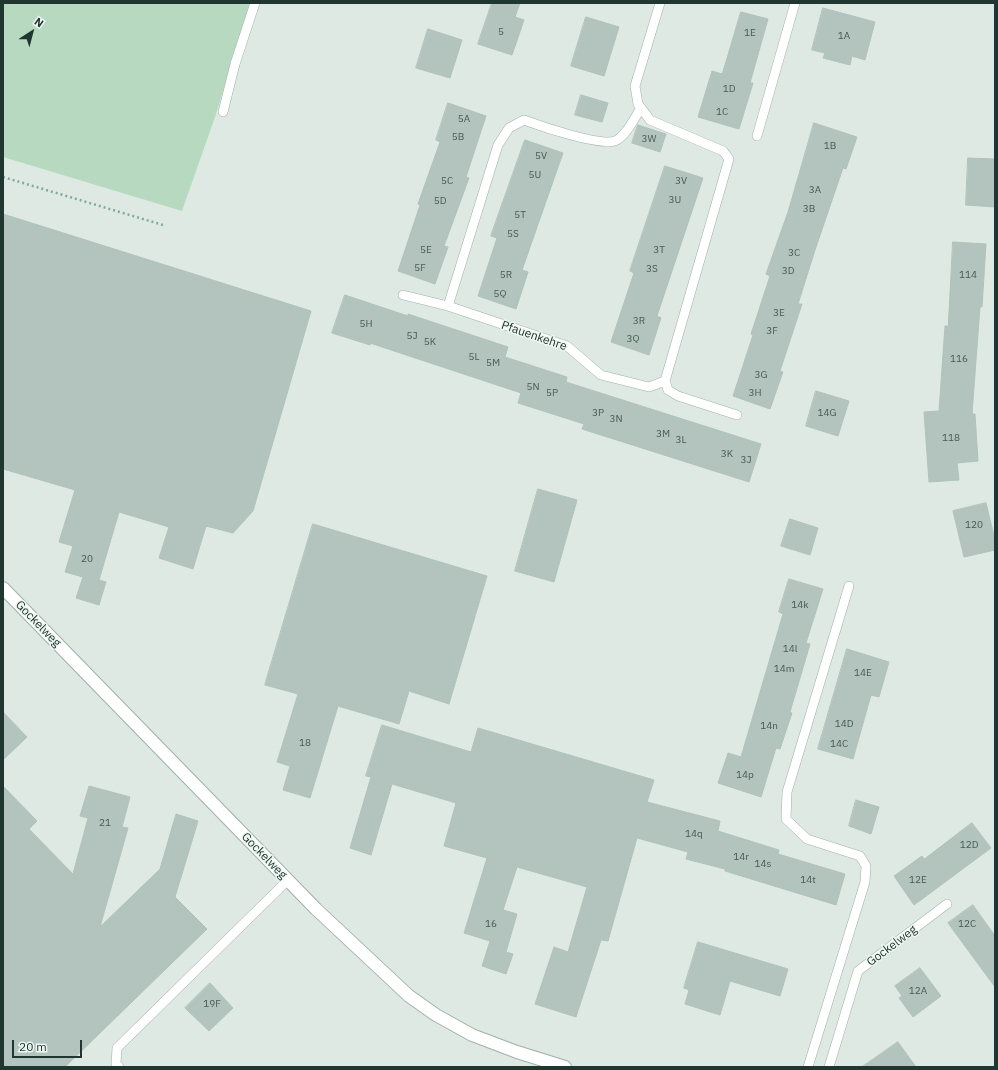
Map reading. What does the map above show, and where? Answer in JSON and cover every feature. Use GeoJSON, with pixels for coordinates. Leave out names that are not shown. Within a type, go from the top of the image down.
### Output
{"type":"FeatureCollection","features":[{"type":"Feature","properties":{"kind":"street","name":"Gockelweg"},"geometry":{"type":"LineString","coordinates":[[3,588],[288,880],[366,957],[409,996],[436,1015],[479,1038],[565,1067]]}},
{"type":"Feature","properties":{"kind":"lane"},"geometry":{"type":"LineString","coordinates":[[223,112],[235,64],[255,3]]}},
{"type":"Feature","properties":{"kind":"lane"},"geometry":{"type":"LineString","coordinates":[[660,3],[636,86],[638,104],[650,120],[723,151],[729,159],[665,381],[668,390],[678,396],[737,415]]}},
{"type":"Feature","properties":{"kind":"lane"},"geometry":{"type":"LineString","coordinates":[[757,136],[795,3]]}},
{"type":"Feature","properties":{"kind":"lane"},"geometry":{"type":"LineString","coordinates":[[448,306],[498,145],[509,128],[524,120],[568,134],[603,142],[616,141],[625,132],[641,108]]}},
{"type":"Feature","properties":{"kind":"lane","name":"Pfauenkehre"},"geometry":{"type":"LineString","coordinates":[[403,295],[448,306],[567,346],[601,375],[649,388],[665,381]]}},
{"type":"Feature","properties":{"kind":"lane"},"geometry":{"type":"LineString","coordinates":[[808,1067],[865,882],[866,866],[860,856],[807,840],[786,819],[787,792],[849,586]]}},
{"type":"Feature","properties":{"kind":"lane"},"geometry":{"type":"LineString","coordinates":[[120,1067],[116,1064],[117,1048],[288,880]]}},
{"type":"Feature","properties":{"kind":"lane","name":"Gockelweg"},"geometry":{"type":"LineString","coordinates":[[829,1067],[858,971],[948,904]]}},
{"type":"Feature","properties":{"kind":"path"},"geometry":{"type":"LineString","coordinates":[[3,177],[164,225]]}},
{"type":"Feature","properties":{"kind":"green space"},"geometry":{"type":"Polygon","coordinates":[[[3,3],[250,3],[215,117],[182,211],[3,157],[3,3]]]}},
{"type":"Feature","properties":{"kind":"building"},"geometry":{"type":"Polygon","coordinates":[[[492,3],[520,3],[515,17],[524,20],[512,55],[478,44],[492,3]]]}},
{"type":"Feature","properties":{"kind":"building"},"geometry":{"type":"Polygon","coordinates":[[[823,8],[875,22],[865,60],[852,56],[850,65],[823,58],[825,53],[812,50],[823,8]]]}},
{"type":"Feature","properties":{"kind":"building"},"geometry":{"type":"Polygon","coordinates":[[[741,12],[768,19],[750,83],[753,83],[739,129],[698,117],[712,71],[722,74],[741,12]]]}},
{"type":"Feature","properties":{"kind":"building"},"geometry":{"type":"Polygon","coordinates":[[[586,17],[619,27],[604,76],[571,66],[586,17]]]}},
{"type":"Feature","properties":{"kind":"building"},"geometry":{"type":"Polygon","coordinates":[[[428,29],[462,40],[450,78],[416,68],[428,29]]]}},
{"type":"Feature","properties":{"kind":"building"},"geometry":{"type":"Polygon","coordinates":[[[581,95],[608,103],[602,122],[575,115],[581,95]]]}},
{"type":"Feature","properties":{"kind":"building"},"geometry":{"type":"Polygon","coordinates":[[[448,103],[486,116],[466,177],[469,178],[444,246],[448,247],[435,284],[398,271],[420,205],[418,204],[440,142],[436,140],[448,103]]]}},
{"type":"Feature","properties":{"kind":"building"},"geometry":{"type":"Polygon","coordinates":[[[814,123],[857,137],[846,169],[843,168],[815,250],[798,304],[802,304],[780,371],[783,372],[770,409],[733,396],[770,276],[766,274],[788,212],[814,123]]]}},
{"type":"Feature","properties":{"kind":"building"},"geometry":{"type":"Polygon","coordinates":[[[638,125],[666,134],[660,152],[632,143],[638,125]]]}},
{"type":"Feature","properties":{"kind":"building"},"geometry":{"type":"Polygon","coordinates":[[[525,140],[563,153],[522,270],[528,272],[516,309],[478,296],[497,238],[491,236],[525,140]]]}},
{"type":"Feature","properties":{"kind":"building"},"geometry":{"type":"Polygon","coordinates":[[[968,158],[995,159],[995,207],[966,205],[968,158]]]}},
{"type":"Feature","properties":{"kind":"building"},"geometry":{"type":"Polygon","coordinates":[[[665,166],[703,178],[657,316],[661,318],[649,355],[611,342],[634,273],[630,271],[665,166]]]}},
{"type":"Feature","properties":{"kind":"building"},"geometry":{"type":"Polygon","coordinates":[[[3,214],[311,311],[253,511],[233,533],[206,526],[193,569],[159,558],[169,527],[119,512],[99,580],[106,582],[99,605],[76,598],[83,577],[65,572],[73,546],[59,542],[75,490],[3,469],[3,214]]]}},
{"type":"Feature","properties":{"kind":"building"},"geometry":{"type":"Polygon","coordinates":[[[953,242],[986,244],[972,414],[975,414],[978,461],[957,463],[959,480],[929,482],[924,412],[939,411],[945,326],[948,326],[953,242]]]}},
{"type":"Feature","properties":{"kind":"building"},"geometry":{"type":"Polygon","coordinates":[[[345,295],[508,347],[505,357],[567,377],[566,382],[761,444],[749,482],[582,429],[584,424],[518,403],[521,393],[370,343],[370,345],[332,333],[345,295]]]}},
{"type":"Feature","properties":{"kind":"building"},"geometry":{"type":"Polygon","coordinates":[[[816,391],[849,401],[838,436],[806,426],[816,391]]]}},
{"type":"Feature","properties":{"kind":"building"},"geometry":{"type":"Polygon","coordinates":[[[538,489],[577,500],[554,582],[515,571],[538,489]]]}},
{"type":"Feature","properties":{"kind":"building"},"geometry":{"type":"Polygon","coordinates":[[[986,503],[995,540],[995,550],[964,557],[953,511],[986,503]]]}},
{"type":"Feature","properties":{"kind":"building"},"geometry":{"type":"Polygon","coordinates":[[[790,519],[818,528],[810,555],[781,546],[790,519]]]}},
{"type":"Feature","properties":{"kind":"building"},"geometry":{"type":"Polygon","coordinates":[[[313,524],[487,576],[449,704],[409,691],[399,724],[338,706],[310,798],[283,790],[290,766],[277,762],[298,694],[265,685],[313,524]]]}},
{"type":"Feature","properties":{"kind":"building"},"geometry":{"type":"Polygon","coordinates":[[[789,579],[823,589],[806,643],[810,644],[790,712],[792,713],[780,749],[776,748],[761,797],[718,783],[728,753],[741,757],[783,614],[779,612],[789,579]]]}},
{"type":"Feature","properties":{"kind":"building"},"geometry":{"type":"Polygon","coordinates":[[[847,649],[889,662],[879,697],[871,695],[853,759],[818,749],[847,649]]]}},
{"type":"Feature","properties":{"kind":"building"},"geometry":{"type":"Polygon","coordinates":[[[3,712],[27,737],[3,760],[3,712]]]}},
{"type":"Feature","properties":{"kind":"building"},"geometry":{"type":"Polygon","coordinates":[[[382,725],[471,752],[478,728],[654,780],[647,802],[720,821],[718,831],[779,850],[778,854],[845,874],[836,905],[725,871],[725,869],[686,859],[688,852],[637,838],[608,941],[601,940],[576,1017],[535,1004],[554,947],[568,952],[587,887],[517,867],[503,910],[517,914],[506,952],[513,954],[506,974],[482,966],[490,941],[464,933],[487,858],[444,846],[456,803],[392,784],[371,855],[350,848],[371,777],[366,776],[382,725]]]}},
{"type":"Feature","properties":{"kind":"building"},"geometry":{"type":"Polygon","coordinates":[[[3,786],[37,821],[29,829],[73,874],[88,818],[80,816],[89,786],[130,797],[122,827],[128,828],[100,927],[160,869],[176,814],[198,821],[175,897],[207,929],[65,1067],[3,1067],[3,786]]]}},
{"type":"Feature","properties":{"kind":"building"},"geometry":{"type":"Polygon","coordinates":[[[856,800],[879,807],[871,834],[849,826],[856,800]]]}},
{"type":"Feature","properties":{"kind":"building"},"geometry":{"type":"Polygon","coordinates":[[[972,823],[991,848],[914,905],[894,876],[922,856],[924,859],[972,823]]]}},
{"type":"Feature","properties":{"kind":"building"},"geometry":{"type":"Polygon","coordinates":[[[973,905],[995,936],[995,987],[948,923],[973,905]]]}},
{"type":"Feature","properties":{"kind":"building"},"geometry":{"type":"Polygon","coordinates":[[[698,942],[788,969],[780,996],[730,981],[720,1015],[685,1004],[689,990],[684,988],[698,942]]]}},
{"type":"Feature","properties":{"kind":"building"},"geometry":{"type":"Polygon","coordinates":[[[920,968],[941,996],[913,1017],[899,998],[902,996],[895,986],[920,968]]]}},
{"type":"Feature","properties":{"kind":"building"},"geometry":{"type":"Polygon","coordinates":[[[210,983],[233,1008],[209,1031],[185,1008],[210,983]]]}},
{"type":"Feature","properties":{"kind":"building"},"geometry":{"type":"Polygon","coordinates":[[[898,1042],[916,1067],[862,1067],[898,1042]]]}}]}
